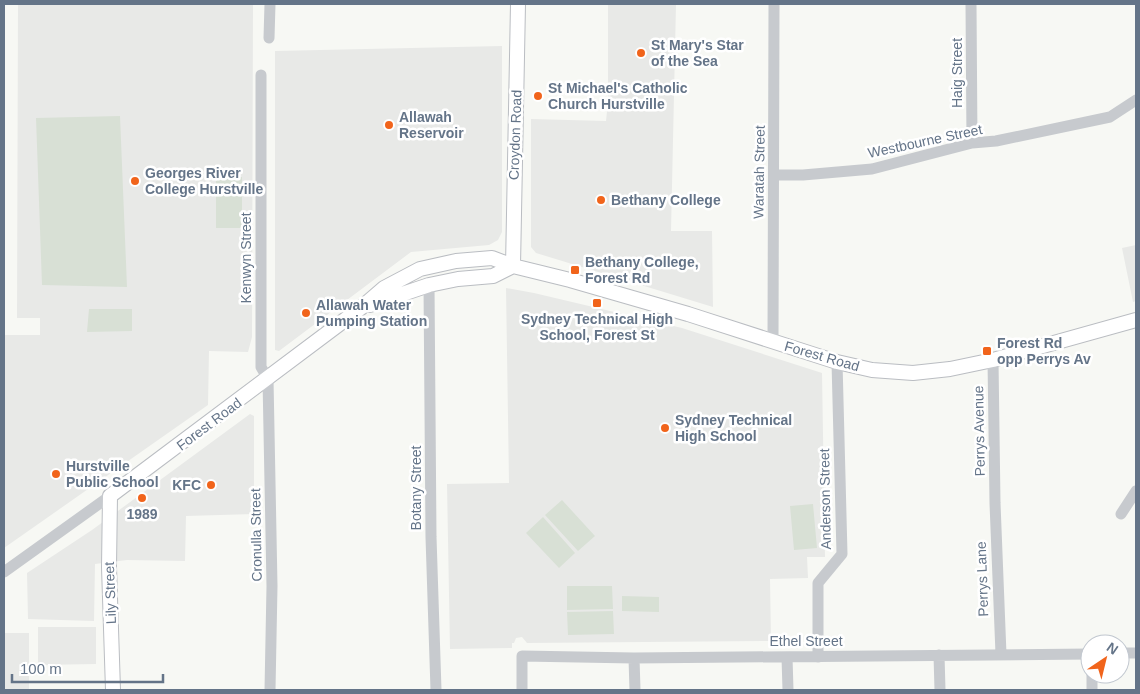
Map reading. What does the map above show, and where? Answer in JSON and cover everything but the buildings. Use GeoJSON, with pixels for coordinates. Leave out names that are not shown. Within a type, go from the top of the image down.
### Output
{"type":"FeatureCollection","features":[{"type":"Feature","properties":{"kind":"main road","name":"Croydon Road"},"geometry":{"type":"LineString","coordinates":[[513,266],[518,4]]}},
{"type":"Feature","properties":{"kind":"main road","name":"Forest Road"},"geometry":{"type":"LineString","coordinates":[[110,496],[362,308],[384,288],[409,274],[428,267],[456,261],[492,258],[513,266],[641,300],[837,362],[872,370],[913,373],[950,369],[993,360],[1136,320]]}},
{"type":"Feature","properties":{"kind":"main road","name":"Forest Road"},"geometry":{"type":"LineString","coordinates":[[362,308],[429,285],[458,279],[493,276],[513,266]]}},
{"type":"Feature","properties":{"kind":"main road","name":"Lily Street"},"geometry":{"type":"LineString","coordinates":[[110,496],[109,567],[113,690]]}},
{"type":"Feature","properties":{"kind":"street"},"geometry":{"type":"LineString","coordinates":[[269,38],[270,4]]}},
{"type":"Feature","properties":{"kind":"street","name":"Waratah Street"},"geometry":{"type":"LineString","coordinates":[[773,342],[774,4]]}},
{"type":"Feature","properties":{"kind":"street","name":"Haig Street"},"geometry":{"type":"LineString","coordinates":[[971,4],[972,143]]}},
{"type":"Feature","properties":{"kind":"street","name":"Kenwyn Street"},"geometry":{"type":"LineString","coordinates":[[261,75],[261,367],[268,379]]}},
{"type":"Feature","properties":{"kind":"street","name":"Westbourne Street"},"geometry":{"type":"LineString","coordinates":[[774,175],[803,175],[872,169],[972,143],[996,141],[1110,117],[1136,100]]}},
{"type":"Feature","properties":{"kind":"street","name":"Botany Street"},"geometry":{"type":"LineString","coordinates":[[429,285],[431,537],[436,690]]}},
{"type":"Feature","properties":{"kind":"street","name":"Perrys Avenue"},"geometry":{"type":"LineString","coordinates":[[993,360],[995,502]]}},
{"type":"Feature","properties":{"kind":"street","name":"Anderson Street"},"geometry":{"type":"LineString","coordinates":[[818,657],[818,583],[842,554],[837,362]]}},
{"type":"Feature","properties":{"kind":"street","name":"Cronulla Street"},"geometry":{"type":"LineString","coordinates":[[268,379],[272,586],[270,690]]}},
{"type":"Feature","properties":{"kind":"street"},"geometry":{"type":"LineString","coordinates":[[1120,514],[1136,491]]}},
{"type":"Feature","properties":{"kind":"street","name":"Forest Road"},"geometry":{"type":"LineString","coordinates":[[4,572],[110,496]]}},
{"type":"Feature","properties":{"kind":"street","name":"Perrys Lane"},"geometry":{"type":"LineString","coordinates":[[995,502],[1001,654]]}},
{"type":"Feature","properties":{"kind":"street","name":"Ethel Street"},"geometry":{"type":"LineString","coordinates":[[522,690],[522,656],[634,658],[1080,654]]}},
{"type":"Feature","properties":{"kind":"street"},"geometry":{"type":"LineString","coordinates":[[940,655],[940,690]]}},
{"type":"Feature","properties":{"kind":"street"},"geometry":{"type":"LineString","coordinates":[[787,657],[788,690]]}},
{"type":"Feature","properties":{"kind":"street"},"geometry":{"type":"LineString","coordinates":[[634,658],[635,690]]}},
{"type":"Feature","properties":{"kind":"shaded area","name":"Georges River College Hurstville"},"geometry":{"type":"Polygon","coordinates":[[[18,4],[253,4],[252,337],[248,352],[209,351],[208,405],[4,548],[4,335],[40,335],[40,318],[17,318],[18,4]]]}},
{"type":"Feature","properties":{"kind":"shaded area","name":"Bethany College"},"geometry":{"type":"Polygon","coordinates":[[[608,4],[676,4],[671,231],[712,231],[713,307],[536,253],[531,247],[531,119],[606,121],[608,102],[608,4]]]}},
{"type":"Feature","properties":{"kind":"shaded area","name":"Allawah Reservoir"},"geometry":{"type":"Polygon","coordinates":[[[502,46],[502,232],[498,240],[489,245],[411,252],[279,351],[275,350],[275,51],[502,46]]]}},
{"type":"Feature","properties":{"kind":"shaded area"},"geometry":{"type":"Polygon","coordinates":[[[120,116],[127,287],[42,285],[36,118],[120,116]]]}},
{"type":"Feature","properties":{"kind":"shaded area"},"geometry":{"type":"Polygon","coordinates":[[[216,177],[242,177],[242,228],[216,228],[216,177]]]}},
{"type":"Feature","properties":{"kind":"shaded area"},"geometry":{"type":"Polygon","coordinates":[[[1136,245],[1136,301],[1133,302],[1122,248],[1136,245]]]}},
{"type":"Feature","properties":{"kind":"shaded area","name":"Sydney Technical High School"},"geometry":{"type":"Polygon","coordinates":[[[506,288],[682,328],[822,373],[825,557],[807,557],[808,578],[770,579],[771,641],[527,643],[522,637],[516,638],[514,643],[512,643],[512,648],[450,649],[447,484],[509,483],[506,288]]]}},
{"type":"Feature","properties":{"kind":"shaded area"},"geometry":{"type":"Polygon","coordinates":[[[89,309],[132,309],[132,331],[87,332],[89,309]]]}},
{"type":"Feature","properties":{"kind":"shaded area"},"geometry":{"type":"Polygon","coordinates":[[[250,414],[254,416],[254,514],[186,516],[185,561],[127,560],[95,564],[94,621],[28,619],[27,573],[92,530],[250,414]]]}},
{"type":"Feature","properties":{"kind":"shaded area"},"geometry":{"type":"Polygon","coordinates":[[[562,500],[595,536],[578,551],[545,515],[562,500]]]}},
{"type":"Feature","properties":{"kind":"shaded area"},"geometry":{"type":"Polygon","coordinates":[[[813,504],[817,548],[794,550],[790,506],[813,504]]]}},
{"type":"Feature","properties":{"kind":"shaded area"},"geometry":{"type":"Polygon","coordinates":[[[543,517],[575,553],[559,568],[526,533],[543,517]]]}},
{"type":"Feature","properties":{"kind":"shaded area"},"geometry":{"type":"Polygon","coordinates":[[[567,586],[612,586],[613,609],[567,610],[567,586]]]}},
{"type":"Feature","properties":{"kind":"shaded area"},"geometry":{"type":"Polygon","coordinates":[[[622,596],[659,597],[659,612],[622,611],[622,596]]]}},
{"type":"Feature","properties":{"kind":"shaded area"},"geometry":{"type":"Polygon","coordinates":[[[613,611],[614,634],[568,635],[567,612],[613,611]]]}},
{"type":"Feature","properties":{"kind":"shaded area"},"geometry":{"type":"Polygon","coordinates":[[[38,627],[96,627],[96,664],[38,665],[38,627]]]}},
{"type":"Feature","properties":{"kind":"shaded area"},"geometry":{"type":"Polygon","coordinates":[[[4,633],[29,633],[29,690],[4,690],[4,633]]]}},
{"type":"Feature","properties":{"kind":"place","name":"St Mary's Star of the Sea"},"geometry":{"type":"Point","coordinates":[641,53]}},
{"type":"Feature","properties":{"kind":"place","name":"St Michael's Catholic Church Hurstville"},"geometry":{"type":"Point","coordinates":[538,96]}},
{"type":"Feature","properties":{"kind":"place","name":"Allawah Reservoir"},"geometry":{"type":"Point","coordinates":[389,125]}},
{"type":"Feature","properties":{"kind":"place","name":"Georges River College Hurstville"},"geometry":{"type":"Point","coordinates":[135,181]}},
{"type":"Feature","properties":{"kind":"place","name":"Bethany College"},"geometry":{"type":"Point","coordinates":[601,200]}},
{"type":"Feature","properties":{"kind":"place","name":"Bethany College, Forest Rd"},"geometry":{"type":"Point","coordinates":[575,270]}},
{"type":"Feature","properties":{"kind":"place","name":"Sydney Technical High School, Forest St"},"geometry":{"type":"Point","coordinates":[597,303]}},
{"type":"Feature","properties":{"kind":"place","name":"Allawah Water Pumping Station"},"geometry":{"type":"Point","coordinates":[306,313]}},
{"type":"Feature","properties":{"kind":"place","name":"Forest Rd opp Perrys Av"},"geometry":{"type":"Point","coordinates":[987,351]}},
{"type":"Feature","properties":{"kind":"place","name":"Sydney Technical High School"},"geometry":{"type":"Point","coordinates":[665,428]}},
{"type":"Feature","properties":{"kind":"place","name":"Hurstville Public School"},"geometry":{"type":"Point","coordinates":[56,474]}},
{"type":"Feature","properties":{"kind":"place","name":"KFC"},"geometry":{"type":"Point","coordinates":[211,485]}},
{"type":"Feature","properties":{"kind":"place","name":"1989"},"geometry":{"type":"Point","coordinates":[142,498]}}]}
